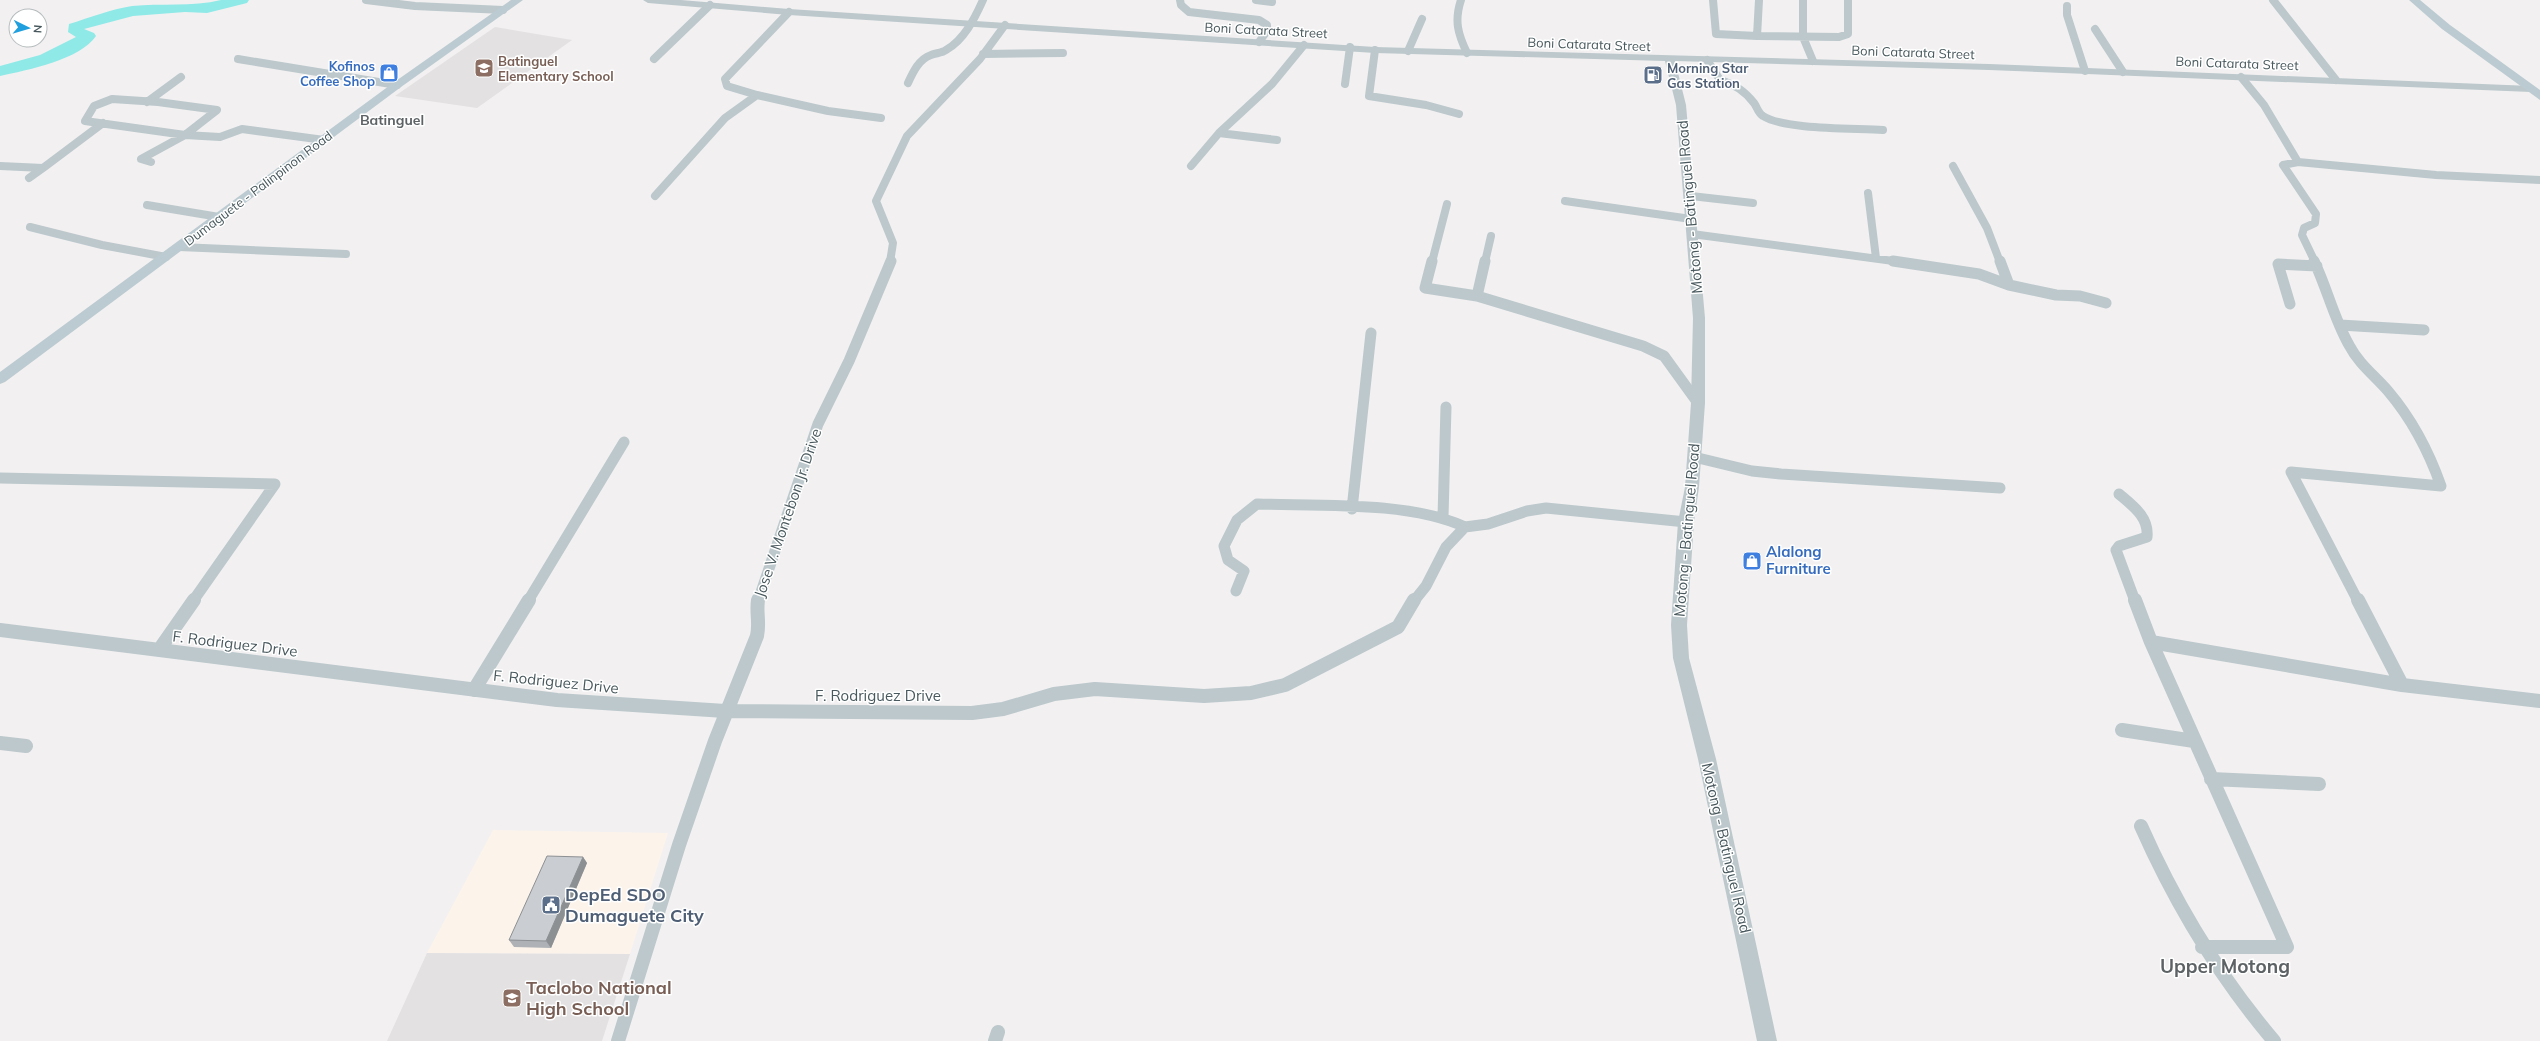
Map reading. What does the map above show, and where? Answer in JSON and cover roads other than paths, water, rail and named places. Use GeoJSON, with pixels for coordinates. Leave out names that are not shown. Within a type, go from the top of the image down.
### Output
{"type":"FeatureCollection","features":[{"type":"Feature","properties":{"kind":"main road","name":"Dumaguete - Palinpinon Road"},"geometry":{"type":"LineString","coordinates":[[0,379],[398,85],[518,0]]}},
{"type":"Feature","properties":{"kind":"main road"},"geometry":{"type":"LineString","coordinates":[[2414,0],[2446,27],[2537,91]]}},
{"type":"Feature","properties":{"kind":"street"},"geometry":{"type":"LineString","coordinates":[[366,0],[415,6],[504,10]]}},
{"type":"Feature","properties":{"kind":"street","name":"Boni Catarata Street"},"geometry":{"type":"LineString","coordinates":[[648,0],[789,12],[1350,47],[1375,50],[1670,60],[1813,62],[2123,72],[2336,80],[2537,91]]}},
{"type":"Feature","properties":{"kind":"street"},"geometry":{"type":"LineString","coordinates":[[908,83],[916,68],[927,56],[948,49],[979,12],[984,0]]}},
{"type":"Feature","properties":{"kind":"street"},"geometry":{"type":"LineString","coordinates":[[1180,0],[1180,5],[1189,12],[1259,20],[1267,25],[1267,31],[1259,42]]}},
{"type":"Feature","properties":{"kind":"street"},"geometry":{"type":"LineString","coordinates":[[1256,0],[1272,2]]}},
{"type":"Feature","properties":{"kind":"street"},"geometry":{"type":"LineString","coordinates":[[1461,0],[1455,16],[1455,25],[1467,53]]}},
{"type":"Feature","properties":{"kind":"street"},"geometry":{"type":"LineString","coordinates":[[1713,0],[1716,34],[1803,37],[1845,36],[1848,34],[1848,0]]}},
{"type":"Feature","properties":{"kind":"street"},"geometry":{"type":"LineString","coordinates":[[1757,36],[1759,0]]}},
{"type":"Feature","properties":{"kind":"street"},"geometry":{"type":"LineString","coordinates":[[1803,0],[1803,37],[1813,62]]}},
{"type":"Feature","properties":{"kind":"street"},"geometry":{"type":"LineString","coordinates":[[2273,0],[2336,80]]}},
{"type":"Feature","properties":{"kind":"street"},"geometry":{"type":"LineString","coordinates":[[654,59],[710,6]]}},
{"type":"Feature","properties":{"kind":"street"},"geometry":{"type":"LineString","coordinates":[[2067,6],[2067,15],[2076,37],[2076,45],[2085,71]]}},
{"type":"Feature","properties":{"kind":"street"},"geometry":{"type":"LineString","coordinates":[[789,12],[725,79],[727,86],[757,95],[828,111],[881,118]]}},
{"type":"Feature","properties":{"kind":"street"},"geometry":{"type":"LineString","coordinates":[[1408,51],[1422,19]]}},
{"type":"Feature","properties":{"kind":"street","name":"Jose V. Montebon Jr. Drive"},"geometry":{"type":"LineString","coordinates":[[618,1041],[679,845],[725,711],[757,636],[760,624],[756,610],[760,593],[818,424],[849,361],[892,257],[893,243],[876,201],[907,136],[983,54],[1005,25]]}},
{"type":"Feature","properties":{"kind":"street"},"geometry":{"type":"LineString","coordinates":[[2095,29],[2123,72]]}},
{"type":"Feature","properties":{"kind":"street"},"geometry":{"type":"LineString","coordinates":[[1191,166],[1219,133],[1272,84],[1304,45]]}},
{"type":"Feature","properties":{"kind":"street"},"geometry":{"type":"LineString","coordinates":[[1345,84],[1350,47]]}},
{"type":"Feature","properties":{"kind":"street"},"geometry":{"type":"LineString","coordinates":[[1375,50],[1369,96],[1426,105],[1459,114]]}},
{"type":"Feature","properties":{"kind":"street"},"geometry":{"type":"LineString","coordinates":[[983,54],[1063,53]]}},
{"type":"Feature","properties":{"kind":"street"},"geometry":{"type":"LineString","coordinates":[[238,59],[398,85]]}},
{"type":"Feature","properties":{"kind":"street","name":"Motong - Batinguel Road"},"geometry":{"type":"LineString","coordinates":[[1670,60],[1681,105],[1690,196],[1699,318],[1698,403],[1692,488],[1686,522],[1680,625],[1681,658],[1707,759],[1767,1041]]}},
{"type":"Feature","properties":{"kind":"street"},"geometry":{"type":"LineString","coordinates":[[1708,60],[1720,80],[1735,84],[1754,103],[1761,114],[1774,121],[1797,125],[1883,130]]}},
{"type":"Feature","properties":{"kind":"street"},"geometry":{"type":"LineString","coordinates":[[147,102],[181,77]]}},
{"type":"Feature","properties":{"kind":"street"},"geometry":{"type":"LineString","coordinates":[[2241,77],[2264,105],[2298,162]]}},
{"type":"Feature","properties":{"kind":"street"},"geometry":{"type":"LineString","coordinates":[[655,196],[725,118],[757,95]]}},
{"type":"Feature","properties":{"kind":"street"},"geometry":{"type":"LineString","coordinates":[[151,162],[141,159],[185,135],[217,110],[108,99],[90,108],[85,121],[185,135],[220,137],[242,129],[324,140]]}},
{"type":"Feature","properties":{"kind":"street"},"geometry":{"type":"LineString","coordinates":[[29,178],[103,123]]}},
{"type":"Feature","properties":{"kind":"street"},"geometry":{"type":"LineString","coordinates":[[1219,133],[1277,140]]}},
{"type":"Feature","properties":{"kind":"street"},"geometry":{"type":"LineString","coordinates":[[2402,685],[2291,472],[2441,486],[2434,466],[2404,411],[2354,354],[2340,325],[2302,230],[2315,223],[2316,214],[2284,168],[2286,163],[2298,162],[2436,175],[2540,180]]}},
{"type":"Feature","properties":{"kind":"street"},"geometry":{"type":"LineString","coordinates":[[0,166],[43,168]]}},
{"type":"Feature","properties":{"kind":"street"},"geometry":{"type":"LineString","coordinates":[[1953,166],[1987,228],[2009,285]]}},
{"type":"Feature","properties":{"kind":"street"},"geometry":{"type":"LineString","coordinates":[[1868,193],[1876,258]]}},
{"type":"Feature","properties":{"kind":"street"},"geometry":{"type":"LineString","coordinates":[[1690,196],[1753,203]]}},
{"type":"Feature","properties":{"kind":"street"},"geometry":{"type":"LineString","coordinates":[[1565,200],[1692,227],[1876,258],[1963,270],[2009,285],[2051,294],[2080,296],[2106,303]]}},
{"type":"Feature","properties":{"kind":"street"},"geometry":{"type":"LineString","coordinates":[[1446,204],[1425,288],[1477,296],[1643,346],[1664,356],[1698,403]]}},
{"type":"Feature","properties":{"kind":"street"},"geometry":{"type":"LineString","coordinates":[[147,205],[219,217]]}},
{"type":"Feature","properties":{"kind":"street"},"geometry":{"type":"LineString","coordinates":[[30,226],[102,245],[166,257]]}},
{"type":"Feature","properties":{"kind":"street"},"geometry":{"type":"LineString","coordinates":[[1477,296],[1491,236]]}},
{"type":"Feature","properties":{"kind":"street"},"geometry":{"type":"LineString","coordinates":[[179,247],[346,254]]}},
{"type":"Feature","properties":{"kind":"street"},"geometry":{"type":"LineString","coordinates":[[2290,304],[2278,264],[2317,266]]}},
{"type":"Feature","properties":{"kind":"street"},"geometry":{"type":"LineString","coordinates":[[2340,325],[2424,330]]}},
{"type":"Feature","properties":{"kind":"street"},"geometry":{"type":"LineString","coordinates":[[1352,509],[1371,333]]}},
{"type":"Feature","properties":{"kind":"street"},"geometry":{"type":"LineString","coordinates":[[1443,517],[1446,407]]}},
{"type":"Feature","properties":{"kind":"street"},"geometry":{"type":"LineString","coordinates":[[474,690],[624,442]]}},
{"type":"Feature","properties":{"kind":"street"},"geometry":{"type":"LineString","coordinates":[[1694,457],[1775,474],[2000,488]]}},
{"type":"Feature","properties":{"kind":"street"},"geometry":{"type":"LineString","coordinates":[[0,478],[275,484],[159,650]]}},
{"type":"Feature","properties":{"kind":"street"},"geometry":{"type":"LineString","coordinates":[[2119,494],[2146,520],[2149,528],[2147,537],[2119,546],[2116,550],[2151,642],[2287,947],[2202,947]]}},
{"type":"Feature","properties":{"kind":"street"},"geometry":{"type":"LineString","coordinates":[[1236,591],[1244,571],[1228,560],[1224,546],[1237,520],[1257,504],[1352,509],[1443,517],[1457,521],[1465,527],[1488,524],[1527,511],[1546,508],[1686,522]]}},
{"type":"Feature","properties":{"kind":"street","name":"F. Rodriguez Drive"},"geometry":{"type":"LineString","coordinates":[[0,630],[557,700],[725,711],[972,713],[1003,709],[1054,694],[1095,689],[1204,696],[1251,693],[1285,685],[1398,627],[1410,605],[1426,586],[1446,547],[1465,527]]}},
{"type":"Feature","properties":{"kind":"street"},"geometry":{"type":"LineString","coordinates":[[2151,642],[2402,685],[2540,701]]}},
{"type":"Feature","properties":{"kind":"street"},"geometry":{"type":"LineString","coordinates":[[2122,730],[2194,741]]}},
{"type":"Feature","properties":{"kind":"street"},"geometry":{"type":"LineString","coordinates":[[0,743],[26,746]]}},
{"type":"Feature","properties":{"kind":"street"},"geometry":{"type":"LineString","coordinates":[[2211,779],[2319,784]]}},
{"type":"Feature","properties":{"kind":"street"},"geometry":{"type":"LineString","coordinates":[[2141,826],[2161,873],[2202,947],[2274,1041]]}},
{"type":"Feature","properties":{"kind":"waterway"},"geometry":{"type":"LineString","coordinates":[[0,71],[57,54],[88,36],[76,32],[75,27],[132,11],[152,11],[185,7],[207,8],[241,0]]}},
{"type":"Feature","properties":{"kind":"place","name":"Batinguel Elementary School"},"geometry":{"type":"Point","coordinates":[484,68]}},
{"type":"Feature","properties":{"kind":"place","name":"Kofinos Coffee Shop"},"geometry":{"type":"Point","coordinates":[389,73]}},
{"type":"Feature","properties":{"kind":"place","name":"Morning Star Gas Station"},"geometry":{"type":"Point","coordinates":[1653,75]}},
{"type":"Feature","properties":{"kind":"place","name":"Alalong Furniture"},"geometry":{"type":"Point","coordinates":[1752,561]}},
{"type":"Feature","properties":{"kind":"place","name":"DepEd SDO Dumaguete City"},"geometry":{"type":"Point","coordinates":[551,905]}},
{"type":"Feature","properties":{"kind":"place","name":"Taclobo National High School"},"geometry":{"type":"Point","coordinates":[512,998]}},
{"type":"Feature","properties":{"kind":"district","name":"Batinguel"},"geometry":{"type":"Point","coordinates":[392,120]}},
{"type":"Feature","properties":{"kind":"district","name":"Upper Motong"},"geometry":{"type":"Point","coordinates":[2225,966]}}]}
